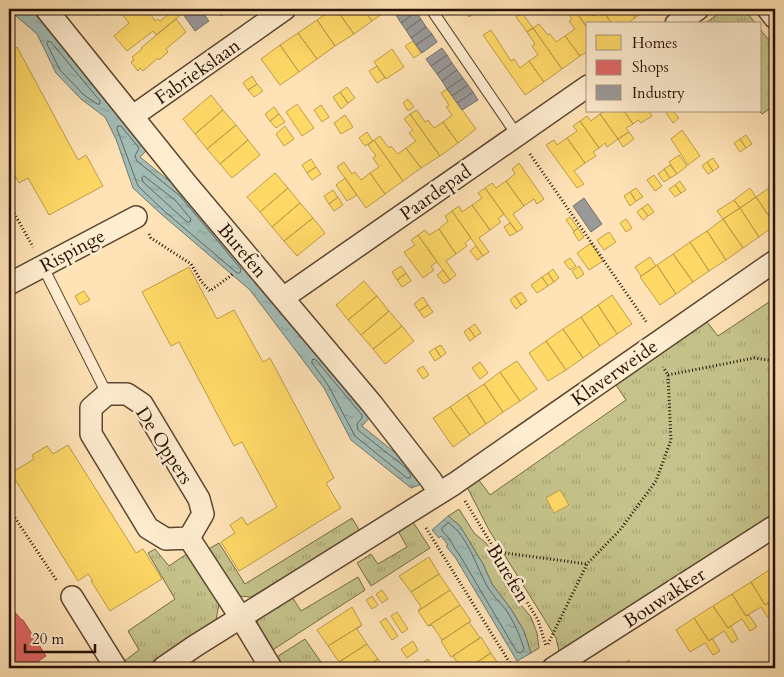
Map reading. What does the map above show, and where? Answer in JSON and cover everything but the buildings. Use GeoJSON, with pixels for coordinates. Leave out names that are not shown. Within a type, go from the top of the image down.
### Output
{"type":"FeatureCollection","features":[{"type":"Feature","properties":{"kind":"street","name":"Burefen"},"geometry":{"type":"LineString","coordinates":[[46,9],[186,183],[372,404],[431,480],[446,488]]}},
{"type":"Feature","properties":{"kind":"street","name":"Fabriekslaan"},"geometry":{"type":"LineString","coordinates":[[134,116],[285,9]]}},
{"type":"Feature","properties":{"kind":"street"},"geometry":{"type":"LineString","coordinates":[[679,22],[698,9]]}},
{"type":"Feature","properties":{"kind":"street"},"geometry":{"type":"LineString","coordinates":[[768,9],[775,18]]}},
{"type":"Feature","properties":{"kind":"street","name":"Paardepad"},"geometry":{"type":"LineString","coordinates":[[283,298],[586,87]]}},
{"type":"Feature","properties":{"kind":"street","name":"Rispinge"},"geometry":{"type":"LineString","coordinates":[[9,284],[136,217]]}},
{"type":"Feature","properties":{"kind":"street","name":"Klaverweide"},"geometry":{"type":"LineString","coordinates":[[446,488],[775,261]]}},
{"type":"Feature","properties":{"kind":"street"},"geometry":{"type":"LineString","coordinates":[[107,394],[91,408],[91,434],[148,528],[166,539],[189,538],[271,668]]}},
{"type":"Feature","properties":{"kind":"street","name":"De Oppers"},"geometry":{"type":"LineString","coordinates":[[107,394],[127,394],[142,404],[199,499],[203,514],[189,538]]}},
{"type":"Feature","properties":{"kind":"street"},"geometry":{"type":"LineString","coordinates":[[163,668],[446,488]]}},
{"type":"Feature","properties":{"kind":"street","name":"Bouwakker"},"geometry":{"type":"LineString","coordinates":[[550,661],[775,526]]}},
{"type":"Feature","properties":{"kind":"street"},"geometry":{"type":"LineString","coordinates":[[72,597],[116,668]]}},
{"type":"Feature","properties":{"kind":"lane"},"geometry":{"type":"LineString","coordinates":[[431,9],[517,135]]}},
{"type":"Feature","properties":{"kind":"lane"},"geometry":{"type":"LineString","coordinates":[[42,265],[107,394]]}},
{"type":"Feature","properties":{"kind":"path"},"geometry":{"type":"LineString","coordinates":[[517,135],[655,343],[668,375],[671,440],[656,481],[620,530],[587,564],[546,647]]}},
{"type":"Feature","properties":{"kind":"path"},"geometry":{"type":"LineString","coordinates":[[9,204],[42,265]]}},
{"type":"Feature","properties":{"kind":"path"},"geometry":{"type":"LineString","coordinates":[[136,217],[140,218],[151,238],[192,264],[201,281],[210,291],[224,281]]}},
{"type":"Feature","properties":{"kind":"path"},"geometry":{"type":"LineString","coordinates":[[668,375],[754,358],[775,360]]}},
{"type":"Feature","properties":{"kind":"path","name":"Burefen"},"geometry":{"type":"LineString","coordinates":[[446,488],[497,552],[538,620],[550,661]]}},
{"type":"Feature","properties":{"kind":"path"},"geometry":{"type":"LineString","coordinates":[[9,509],[61,588],[72,597]]}},
{"type":"Feature","properties":{"kind":"path"},"geometry":{"type":"LineString","coordinates":[[414,509],[513,668]]}},
{"type":"Feature","properties":{"kind":"path"},"geometry":{"type":"LineString","coordinates":[[497,552],[587,564]]}},
{"type":"Feature","properties":{"kind":"green space"},"geometry":{"type":"Polygon","coordinates":[[[725,9],[744,9],[754,22],[707,22],[725,9]]]}},
{"type":"Feature","properties":{"kind":"green space"},"geometry":{"type":"Polygon","coordinates":[[[762,32],[775,48],[775,105],[762,114],[760,112],[762,112],[762,32]]]}},
{"type":"Feature","properties":{"kind":"green space"},"geometry":{"type":"Polygon","coordinates":[[[775,298],[775,513],[559,651],[556,638],[489,530],[467,487],[479,480],[490,495],[626,400],[616,385],[707,322],[718,336],[775,298]]]}},
{"type":"Feature","properties":{"kind":"green space"},"geometry":{"type":"Polygon","coordinates":[[[459,509],[474,533],[486,543],[494,555],[506,587],[531,617],[537,633],[539,648],[531,653],[524,631],[511,609],[492,584],[483,564],[460,526],[448,516],[459,509]]]}},
{"type":"Feature","properties":{"kind":"green space"},"geometry":{"type":"Polygon","coordinates":[[[352,518],[360,531],[251,597],[239,596],[205,551],[219,543],[245,584],[352,518]]]}},
{"type":"Feature","properties":{"kind":"green space"},"geometry":{"type":"Polygon","coordinates":[[[413,522],[430,548],[371,586],[357,563],[371,554],[378,564],[407,547],[398,531],[413,522]]]}},
{"type":"Feature","properties":{"kind":"green space"},"geometry":{"type":"Polygon","coordinates":[[[155,549],[169,566],[188,553],[217,598],[219,604],[216,620],[147,668],[128,668],[123,662],[139,650],[128,631],[175,599],[148,553],[155,549]]]}},
{"type":"Feature","properties":{"kind":"green space"},"geometry":{"type":"Polygon","coordinates":[[[358,577],[365,590],[271,651],[258,627],[257,619],[291,595],[301,611],[358,577]]]}},
{"type":"Feature","properties":{"kind":"green space"},"geometry":{"type":"Polygon","coordinates":[[[305,639],[325,668],[281,668],[275,658],[305,639]]]}},
{"type":"Feature","properties":{"kind":"water"},"geometry":{"type":"Polygon","coordinates":[[[9,9],[31,9],[147,150],[140,157],[183,192],[370,417],[362,426],[409,464],[422,484],[411,488],[351,440],[324,388],[250,290],[133,188],[116,139],[105,117],[81,99],[56,73],[37,34],[15,15],[9,14],[9,9]]]}},
{"type":"Feature","properties":{"kind":"water"},"geometry":{"type":"Polygon","coordinates":[[[448,516],[460,526],[483,564],[492,584],[511,609],[524,631],[531,653],[517,661],[455,557],[446,546],[448,545],[441,536],[439,538],[432,530],[448,516]]]}}]}
